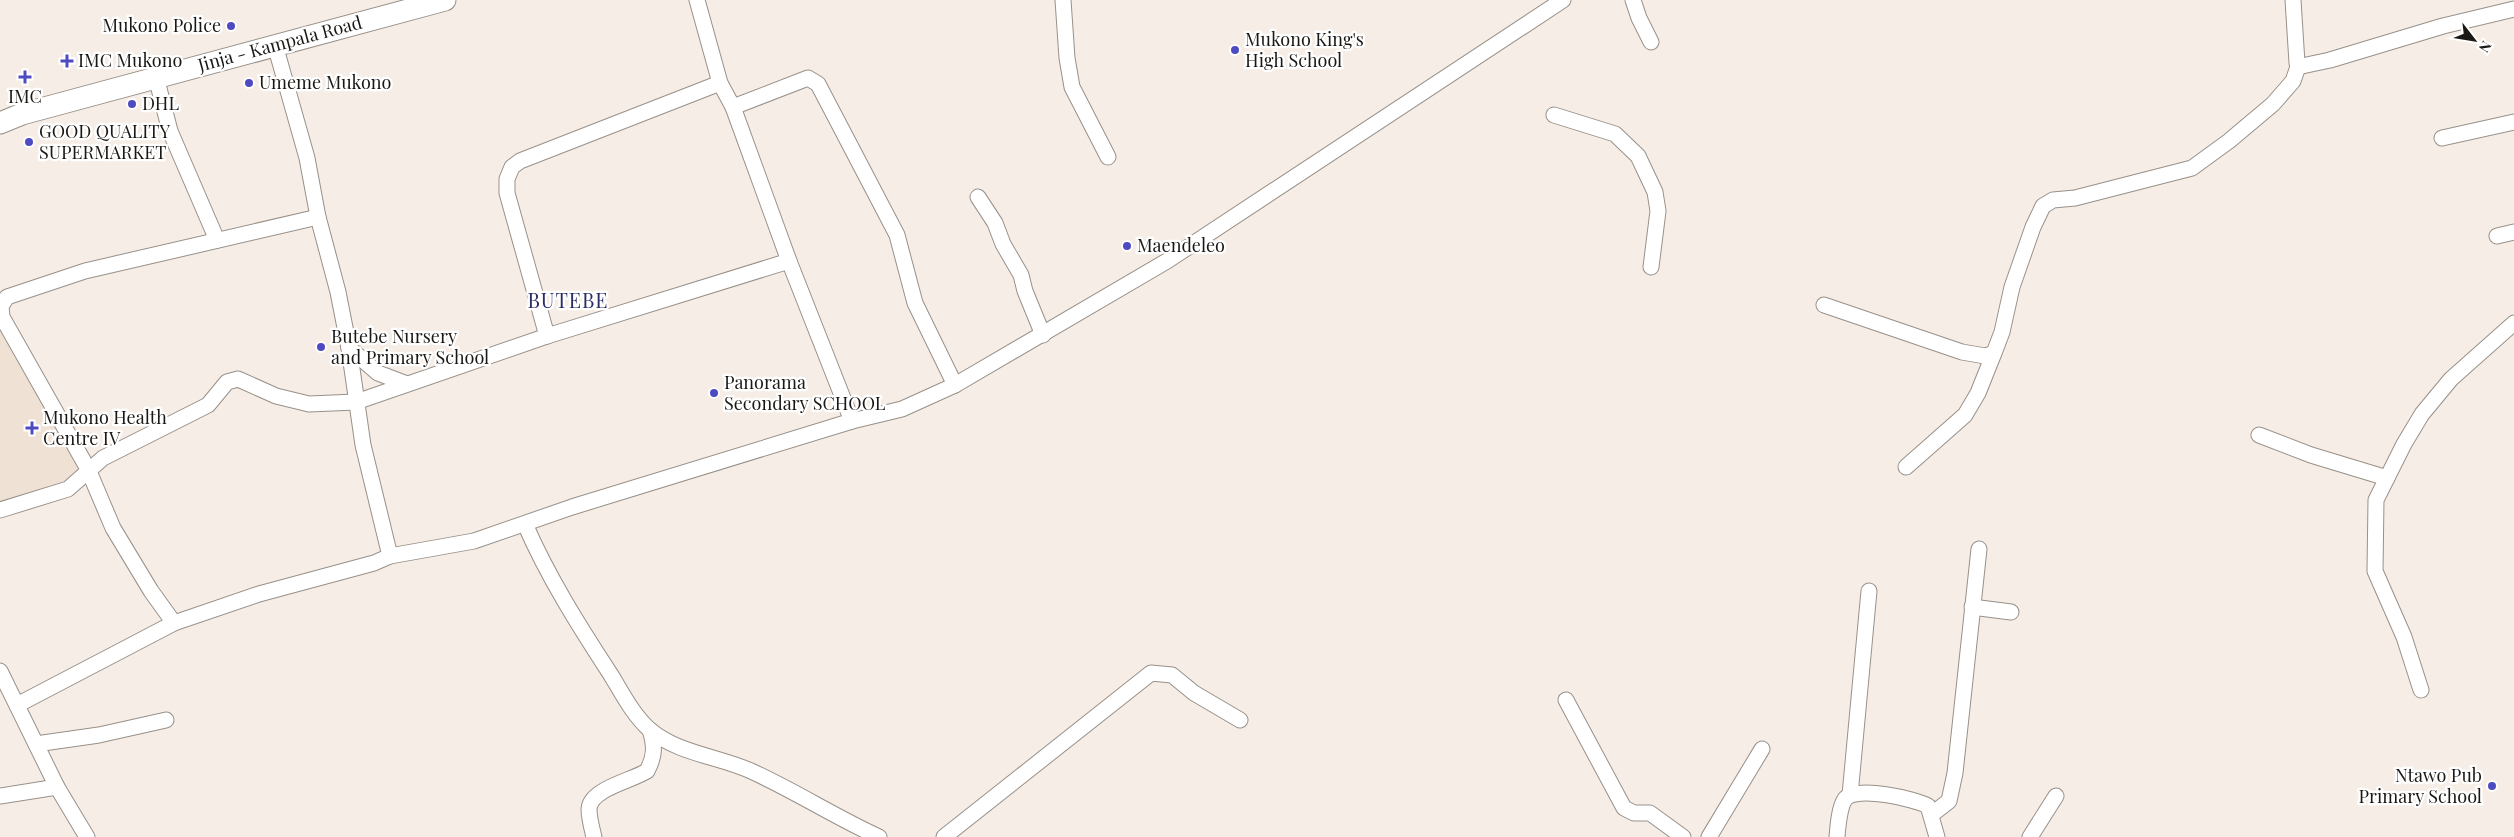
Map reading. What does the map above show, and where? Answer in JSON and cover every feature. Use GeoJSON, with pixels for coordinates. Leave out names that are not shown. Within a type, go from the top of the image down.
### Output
{"type":"FeatureCollection","features":[{"type":"Feature","properties":{"kind":"highway","name":"Jinja - Kampala Road"},"geometry":{"type":"LineString","coordinates":[[0,123],[22,114],[444,0]]}},
{"type":"Feature","properties":{"kind":"street"},"geometry":{"type":"LineString","coordinates":[[697,0],[720,83],[733,107],[788,261],[852,421]]}},
{"type":"Feature","properties":{"kind":"street"},"geometry":{"type":"LineString","coordinates":[[1063,0],[1067,58],[1072,87],[1108,157]]}},
{"type":"Feature","properties":{"kind":"street"},"geometry":{"type":"LineString","coordinates":[[17,705],[174,623],[259,594],[355,569],[390,556],[474,541],[572,507],[852,421],[902,409],[955,385],[1167,261],[1563,0]]}},
{"type":"Feature","properties":{"kind":"street"},"geometry":{"type":"LineString","coordinates":[[1633,0],[1639,18],[1651,42]]}},
{"type":"Feature","properties":{"kind":"street"},"geometry":{"type":"LineString","coordinates":[[1906,467],[1965,416],[1978,394],[2002,332],[2012,287],[2033,227],[2043,206],[2053,200],[2075,198],[2192,168],[2229,141],[2273,104],[2293,81],[2299,64],[2297,63],[2293,0]]}},
{"type":"Feature","properties":{"kind":"street"},"geometry":{"type":"LineString","coordinates":[[2299,64],[2302,66],[2330,60],[2443,26],[2514,9]]}},
{"type":"Feature","properties":{"kind":"street"},"geometry":{"type":"LineString","coordinates":[[275,45],[307,158],[318,216],[349,348],[356,402],[378,516],[390,556]]}},
{"type":"Feature","properties":{"kind":"street"},"geometry":{"type":"LineString","coordinates":[[156,77],[170,131],[217,240]]}},
{"type":"Feature","properties":{"kind":"street"},"geometry":{"type":"LineString","coordinates":[[733,107],[808,78],[818,84],[897,235],[915,303],[955,385]]}},
{"type":"Feature","properties":{"kind":"street"},"geometry":{"type":"LineString","coordinates":[[547,336],[507,193],[507,179],[512,168],[520,160],[554,146],[720,83]]}},
{"type":"Feature","properties":{"kind":"street"},"geometry":{"type":"LineString","coordinates":[[1554,115],[1614,134],[1638,156],[1655,192],[1658,211],[1651,267]]}},
{"type":"Feature","properties":{"kind":"street"},"geometry":{"type":"LineString","coordinates":[[2442,138],[2514,122]]}},
{"type":"Feature","properties":{"kind":"street"},"geometry":{"type":"LineString","coordinates":[[978,197],[995,223],[1003,244],[1021,275],[1025,291],[1043,335]]}},
{"type":"Feature","properties":{"kind":"street"},"geometry":{"type":"LineString","coordinates":[[174,623],[150,591],[113,528],[88,469],[2,318],[3,302],[8,297],[38,285],[85,271],[318,216]]}},
{"type":"Feature","properties":{"kind":"street"},"geometry":{"type":"LineString","coordinates":[[2498,236],[2514,232]]}},
{"type":"Feature","properties":{"kind":"street"},"geometry":{"type":"LineString","coordinates":[[0,510],[68,489],[102,458],[208,406],[227,382],[238,379],[276,396],[309,404],[356,402],[547,336],[788,261]]}},
{"type":"Feature","properties":{"kind":"street"},"geometry":{"type":"LineString","coordinates":[[1824,305],[1962,352],[1985,356],[1994,353]]}},
{"type":"Feature","properties":{"kind":"street"},"geometry":{"type":"LineString","coordinates":[[2421,690],[2404,637],[2375,571],[2376,500],[2422,414],[2451,379],[2514,323]]}},
{"type":"Feature","properties":{"kind":"street"},"geometry":{"type":"LineString","coordinates":[[349,348],[378,372],[407,384]]}},
{"type":"Feature","properties":{"kind":"street"},"geometry":{"type":"LineString","coordinates":[[2259,435],[2311,455],[2387,478]]}},
{"type":"Feature","properties":{"kind":"street"},"geometry":{"type":"LineString","coordinates":[[525,524],[552,579],[585,635],[637,716],[650,730],[666,741],[708,758],[749,770],[853,832],[879,837]]}},
{"type":"Feature","properties":{"kind":"street"},"geometry":{"type":"LineString","coordinates":[[1931,815],[1949,801],[1955,773],[1979,549]]}},
{"type":"Feature","properties":{"kind":"street"},"geometry":{"type":"LineString","coordinates":[[1850,795],[1869,591]]}},
{"type":"Feature","properties":{"kind":"street"},"geometry":{"type":"LineString","coordinates":[[1972,606],[2011,612]]}},
{"type":"Feature","properties":{"kind":"street"},"geometry":{"type":"LineString","coordinates":[[0,671],[57,787],[87,837]]}},
{"type":"Feature","properties":{"kind":"street"},"geometry":{"type":"LineString","coordinates":[[944,837],[1151,674],[1172,676],[1194,693],[1240,720]]}},
{"type":"Feature","properties":{"kind":"street"},"geometry":{"type":"LineString","coordinates":[[1566,700],[1624,808],[1634,813],[1650,813],[1683,837]]}},
{"type":"Feature","properties":{"kind":"street"},"geometry":{"type":"LineString","coordinates":[[36,744],[99,735],[166,720]]}},
{"type":"Feature","properties":{"kind":"street"},"geometry":{"type":"LineString","coordinates":[[594,837],[589,810],[591,800],[598,793],[647,771],[654,755],[655,744],[650,730]]}},
{"type":"Feature","properties":{"kind":"street"},"geometry":{"type":"LineString","coordinates":[[1709,837],[1762,749]]}},
{"type":"Feature","properties":{"kind":"street"},"geometry":{"type":"LineString","coordinates":[[0,796],[57,787]]}},
{"type":"Feature","properties":{"kind":"street"},"geometry":{"type":"LineString","coordinates":[[1837,837],[1844,800],[1850,795],[1868,793],[1910,798],[1928,806],[1937,837]]}},
{"type":"Feature","properties":{"kind":"street"},"geometry":{"type":"LineString","coordinates":[[2030,837],[2056,796]]}},
{"type":"Feature","properties":{"kind":"shaded area","name":"Mukono Health Centre IV"},"geometry":{"type":"Polygon","coordinates":[[[0,313],[83,459],[71,486],[0,509],[0,313]]]}},
{"type":"Feature","properties":{"kind":"place","name":"Mukono Police"},"geometry":{"type":"Point","coordinates":[231,26]}},
{"type":"Feature","properties":{"kind":"place","name":"Mukono King's High School"},"geometry":{"type":"Point","coordinates":[1235,50]}},
{"type":"Feature","properties":{"kind":"place","name":"IMC Mukono"},"geometry":{"type":"Point","coordinates":[67,61]}},
{"type":"Feature","properties":{"kind":"place","name":"IMC"},"geometry":{"type":"Point","coordinates":[25,77]}},
{"type":"Feature","properties":{"kind":"place","name":"Umeme Mukono"},"geometry":{"type":"Point","coordinates":[249,83]}},
{"type":"Feature","properties":{"kind":"place","name":"DHL"},"geometry":{"type":"Point","coordinates":[132,104]}},
{"type":"Feature","properties":{"kind":"place","name":"GOOD QUALITY SUPERMARKET"},"geometry":{"type":"Point","coordinates":[29,142]}},
{"type":"Feature","properties":{"kind":"place","name":"Maendeleo"},"geometry":{"type":"Point","coordinates":[1127,246]}},
{"type":"Feature","properties":{"kind":"place","name":"Butebe Nursery and Primary School"},"geometry":{"type":"Point","coordinates":[321,347]}},
{"type":"Feature","properties":{"kind":"place","name":"Panorama Secondary SCHOOL"},"geometry":{"type":"Point","coordinates":[714,393]}},
{"type":"Feature","properties":{"kind":"place","name":"Mukono Health Centre IV"},"geometry":{"type":"Point","coordinates":[32,428]}},
{"type":"Feature","properties":{"kind":"place","name":"Ntawo Pub Primary School"},"geometry":{"type":"Point","coordinates":[2492,786]}},
{"type":"Feature","properties":{"kind":"district","name":"BUTEBE"},"geometry":{"type":"Point","coordinates":[568,301]}}]}
